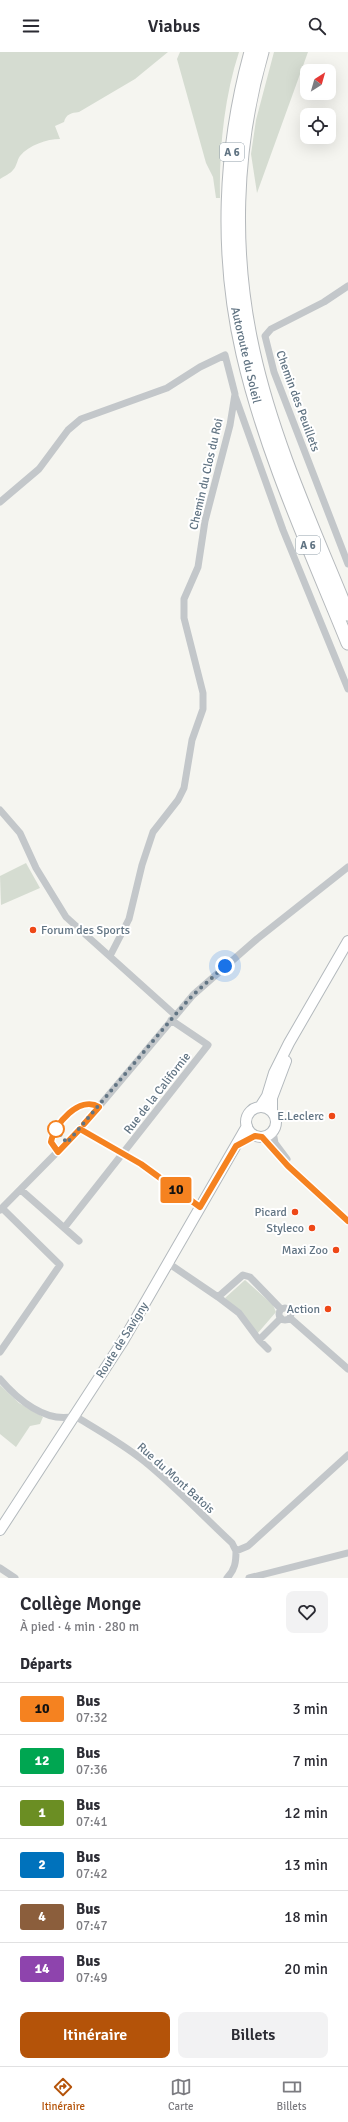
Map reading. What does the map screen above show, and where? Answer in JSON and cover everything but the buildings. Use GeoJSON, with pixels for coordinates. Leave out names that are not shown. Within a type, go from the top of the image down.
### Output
{"type":"FeatureCollection","features":[{"type":"Feature","properties":{"kind":"highway","name":"Autoroute du Soleil"},"geometry":{"type":"LineString","coordinates":[[251,52],[237,111],[228,195],[229,254],[239,332],[249,377],[270,445],[348,643]]}},
{"type":"Feature","properties":{"kind":"highway","name":"Autoroute du Soleil"},"geometry":{"type":"LineString","coordinates":[[262,52],[248,112],[239,183],[239,243],[245,307],[253,351],[275,427],[348,614]]}},
{"type":"Feature","properties":{"kind":"main road"},"geometry":{"type":"LineString","coordinates":[[259,1137],[249,1131],[247,1126],[248,1114],[260,1107],[267,1096],[274,1077],[295,1036],[324,981],[348,941]]}},
{"type":"Feature","properties":{"kind":"main road"},"geometry":{"type":"LineString","coordinates":[[236,1146],[273,1132],[277,1122],[272,1111],[274,1077]]}},
{"type":"Feature","properties":{"kind":"main road"},"geometry":{"type":"LineString","coordinates":[[260,1107],[272,1111]]}},
{"type":"Feature","properties":{"kind":"main road","name":"Route de Savigny"},"geometry":{"type":"LineString","coordinates":[[0,1530],[123,1341],[247,1126]]}},
{"type":"Feature","properties":{"kind":"street","name":"Chemin des Peuillets"},"geometry":{"type":"LineString","coordinates":[[348,286],[324,302],[271,328],[266,334],[265,338],[274,372],[348,564]]}},
{"type":"Feature","properties":{"kind":"street","name":"Chemin du Clos du Roi"},"geometry":{"type":"LineString","coordinates":[[0,502],[39,469],[68,430],[81,419],[167,388],[196,369],[226,355],[235,394],[226,446],[205,521],[198,567],[186,594],[183,606],[184,618],[203,692],[203,709],[192,740],[184,788],[178,800],[153,832],[142,865],[129,919],[110,956]]}},
{"type":"Feature","properties":{"kind":"street"},"geometry":{"type":"LineString","coordinates":[[235,394],[283,530],[348,689]]}},
{"type":"Feature","properties":{"kind":"street"},"geometry":{"type":"LineString","coordinates":[[0,810],[20,832],[25,851],[66,917],[110,956],[173,1017]]}},
{"type":"Feature","properties":{"kind":"street"},"geometry":{"type":"LineString","coordinates":[[0,1352],[60,1265],[1,1209],[80,1129],[173,1017],[202,986],[257,939],[348,867]]}},
{"type":"Feature","properties":{"kind":"street","name":"Rue de la Californie"},"geometry":{"type":"LineString","coordinates":[[64,1228],[208,1045],[173,1017]]}},
{"type":"Feature","properties":{"kind":"street"},"geometry":{"type":"LineString","coordinates":[[80,1129],[141,1164],[200,1207]]}},
{"type":"Feature","properties":{"kind":"street"},"geometry":{"type":"LineString","coordinates":[[273,1132],[275,1143],[293,1169]]}},
{"type":"Feature","properties":{"kind":"street"},"geometry":{"type":"LineString","coordinates":[[259,1137],[348,1221]]}},
{"type":"Feature","properties":{"kind":"street"},"geometry":{"type":"LineString","coordinates":[[21,1190],[79,1241]]}},
{"type":"Feature","properties":{"kind":"street"},"geometry":{"type":"LineString","coordinates":[[168,1263],[239,1313],[259,1340],[268,1349]]}},
{"type":"Feature","properties":{"kind":"street"},"geometry":{"type":"LineString","coordinates":[[218,1297],[243,1275],[250,1277],[281,1309],[289,1309],[291,1312],[290,1318]]}},
{"type":"Feature","properties":{"kind":"street"},"geometry":{"type":"LineString","coordinates":[[281,1309],[279,1313],[281,1318]]}},
{"type":"Feature","properties":{"kind":"street"},"geometry":{"type":"LineString","coordinates":[[259,1340],[281,1318]]}},
{"type":"Feature","properties":{"kind":"street"},"geometry":{"type":"LineString","coordinates":[[281,1318],[285,1320],[290,1318]]}},
{"type":"Feature","properties":{"kind":"street"},"geometry":{"type":"LineString","coordinates":[[290,1318],[348,1369]]}},
{"type":"Feature","properties":{"kind":"street"},"geometry":{"type":"LineString","coordinates":[[0,1379],[20,1398],[34,1408],[56,1417],[68,1418],[75,1416]]}},
{"type":"Feature","properties":{"kind":"street","name":"Rue du Mont Batois"},"geometry":{"type":"LineString","coordinates":[[75,1416],[109,1436],[145,1461],[232,1543],[236,1551]]}},
{"type":"Feature","properties":{"kind":"street"},"geometry":{"type":"LineString","coordinates":[[227,1578],[234,1571],[236,1551],[248,1546],[348,1455]]}},
{"type":"Feature","properties":{"kind":"street"},"geometry":{"type":"LineString","coordinates":[[249,1578],[348,1553]]}},
{"type":"Feature","properties":{"kind":"street"},"geometry":{"type":"LineString","coordinates":[[0,1568],[15,1578]]}},
{"type":"Feature","properties":{"kind":"shaded area"},"geometry":{"type":"Polygon","coordinates":[[[0,52],[168,52],[135,79],[79,112],[71,113],[64,122],[55,126],[60,139],[44,141],[28,149],[20,156],[12,171],[0,179],[0,52]]]}},
{"type":"Feature","properties":{"kind":"shaded area"},"geometry":{"type":"Polygon","coordinates":[[[180,52],[239,52],[226,106],[220,161],[220,198],[216,198],[213,177],[206,163],[177,59],[180,52]]]}},
{"type":"Feature","properties":{"kind":"shaded area"},"geometry":{"type":"Polygon","coordinates":[[[274,52],[308,52],[304,64],[300,64],[300,74],[257,193],[251,154],[256,120],[274,52]]]}},
{"type":"Feature","properties":{"kind":"shaded area"},"geometry":{"type":"Polygon","coordinates":[[[26,863],[40,888],[1,905],[0,876],[26,863]]]}},
{"type":"Feature","properties":{"kind":"shaded area"},"geometry":{"type":"Polygon","coordinates":[[[245,1280],[273,1305],[276,1312],[257,1334],[225,1298],[245,1280]]]}},
{"type":"Feature","properties":{"kind":"shaded area"},"geometry":{"type":"Polygon","coordinates":[[[0,1385],[19,1403],[43,1417],[40,1424],[30,1426],[16,1447],[0,1434],[0,1385]]]}},
{"type":"Feature","properties":{"kind":"bus line","name":"10"},"geometry":{"type":"LineString","coordinates":[[84,1124],[99,1107],[89,1103],[84,1103],[77,1106],[52,1133],[51,1142],[58,1152],[80,1129],[141,1164],[200,1207],[236,1146],[255,1136],[262,1137],[288,1166],[348,1221]]}},
{"type":"Feature","properties":{"kind":"place","name":"Forum des Sports"},"geometry":{"type":"Point","coordinates":[33,930]}},
{"type":"Feature","properties":{"kind":"place","name":"E.Leclerc"},"geometry":{"type":"Point","coordinates":[332,1116]}},
{"type":"Feature","properties":{"kind":"place","name":"Picard"},"geometry":{"type":"Point","coordinates":[295,1212]}},
{"type":"Feature","properties":{"kind":"place","name":"Styleco"},"geometry":{"type":"Point","coordinates":[312,1228]}},
{"type":"Feature","properties":{"kind":"place","name":"Maxi Zoo"},"geometry":{"type":"Point","coordinates":[336,1250]}},
{"type":"Feature","properties":{"kind":"place","name":"Action"},"geometry":{"type":"Point","coordinates":[328,1309]}},
{"type":"Feature","properties":{"kind":"route"},"geometry":{"type":"LineString","coordinates":[[56,1129],[67,1143],[99,1107],[175,1015],[202,986],[225,966]]}}]}
